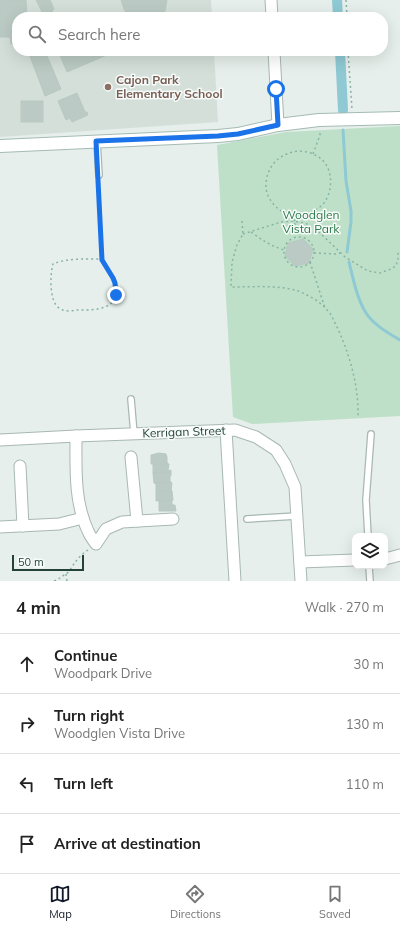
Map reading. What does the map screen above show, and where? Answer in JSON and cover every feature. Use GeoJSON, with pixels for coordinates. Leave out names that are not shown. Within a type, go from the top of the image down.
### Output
{"type":"FeatureCollection","features":[{"type":"Feature","properties":{"kind":"main road"},"geometry":{"type":"LineString","coordinates":[[0,146],[218,136],[238,134],[278,125],[319,120],[400,118]]}},
{"type":"Feature","properties":{"kind":"street"},"geometry":{"type":"LineString","coordinates":[[271,0],[272,12]]}},
{"type":"Feature","properties":{"kind":"street"},"geometry":{"type":"LineString","coordinates":[[274,56],[278,125]]}},
{"type":"Feature","properties":{"kind":"street"},"geometry":{"type":"LineString","coordinates":[[226,430],[235,581]]}},
{"type":"Feature","properties":{"kind":"street","name":"Kerrigan Street"},"geometry":{"type":"LineString","coordinates":[[0,440],[226,430],[235,430],[256,437],[276,450],[286,464],[295,487],[301,581]]}},
{"type":"Feature","properties":{"kind":"street"},"geometry":{"type":"LineString","coordinates":[[76,436],[77,489],[83,518],[88,532],[96,544],[106,529],[122,522],[173,519]]}},
{"type":"Feature","properties":{"kind":"street"},"geometry":{"type":"LineString","coordinates":[[131,457],[137,521]]}},
{"type":"Feature","properties":{"kind":"street"},"geometry":{"type":"LineString","coordinates":[[20,466],[23,526]]}},
{"type":"Feature","properties":{"kind":"street"},"geometry":{"type":"LineString","coordinates":[[0,527],[59,524],[83,518]]}},
{"type":"Feature","properties":{"kind":"street"},"geometry":{"type":"LineString","coordinates":[[388,558],[400,555]]}},
{"type":"Feature","properties":{"kind":"street"},"geometry":{"type":"LineString","coordinates":[[300,562],[352,560]]}},
{"type":"Feature","properties":{"kind":"lane"},"geometry":{"type":"LineString","coordinates":[[96,141],[99,175]]}},
{"type":"Feature","properties":{"kind":"lane"},"geometry":{"type":"LineString","coordinates":[[131,399],[134,434]]}},
{"type":"Feature","properties":{"kind":"lane"},"geometry":{"type":"LineString","coordinates":[[368,533],[366,500],[371,434]]}},
{"type":"Feature","properties":{"kind":"lane"},"geometry":{"type":"LineString","coordinates":[[247,519],[297,516]]}},
{"type":"Feature","properties":{"kind":"lane"},"geometry":{"type":"LineString","coordinates":[[369,569],[370,581]]}},
{"type":"Feature","properties":{"kind":"path"},"geometry":{"type":"LineString","coordinates":[[346,0],[347,12]]}},
{"type":"Feature","properties":{"kind":"path"},"geometry":{"type":"LineString","coordinates":[[348,56],[352,118]]}},
{"type":"Feature","properties":{"kind":"path"},"geometry":{"type":"LineString","coordinates":[[314,154],[320,135],[319,120]]}},
{"type":"Feature","properties":{"kind":"path"},"geometry":{"type":"LineString","coordinates":[[294,220],[298,216],[308,214],[316,210],[325,202],[329,193],[331,178],[326,164],[321,158],[314,154],[301,151],[285,154],[276,160],[270,168],[266,183],[268,197],[278,208],[294,220],[298,238]]}},
{"type":"Feature","properties":{"kind":"path"},"geometry":{"type":"LineString","coordinates":[[99,175],[102,260],[113,278],[116,295],[113,302],[101,309],[60,309],[54,303],[51,291],[53,264],[58,262],[87,259],[102,260]]}},
{"type":"Feature","properties":{"kind":"path"},"geometry":{"type":"LineString","coordinates":[[243,234],[281,222],[294,220],[307,224],[319,232],[345,257],[368,271],[380,273],[396,266],[398,251]]}},
{"type":"Feature","properties":{"kind":"path"},"geometry":{"type":"LineString","coordinates":[[242,221],[243,234],[237,245],[232,262],[231,287],[272,287],[296,291],[316,300],[329,312],[343,341],[356,386],[359,404],[358,418]]}},
{"type":"Feature","properties":{"kind":"path"},"geometry":{"type":"LineString","coordinates":[[251,232],[262,240],[284,250]]}},
{"type":"Feature","properties":{"kind":"path"},"geometry":{"type":"LineString","coordinates":[[298,238],[304,238],[309,241],[314,249],[314,253],[310,262],[305,266],[295,267],[287,262],[284,250],[290,240],[298,238]]}},
{"type":"Feature","properties":{"kind":"path"},"geometry":{"type":"LineString","coordinates":[[314,253],[340,253]]}},
{"type":"Feature","properties":{"kind":"path"},"geometry":{"type":"LineString","coordinates":[[310,262],[325,308]]}},
{"type":"Feature","properties":{"kind":"path"},"geometry":{"type":"LineString","coordinates":[[54,581],[69,572],[81,555],[96,544]]}},
{"type":"Feature","properties":{"kind":"path"},"geometry":{"type":"LineString","coordinates":[[66,574],[67,581]]}},
{"type":"Feature","properties":{"kind":"shaded area","name":"Cajon Park Elementary School"},"geometry":{"type":"Polygon","coordinates":[[[0,0],[211,0],[212,12],[12,12],[12,56],[214,56],[218,122],[0,137],[0,0]]]}},
{"type":"Feature","properties":{"kind":"green space","name":"Woodglen Vista Park"},"geometry":{"type":"Polygon","coordinates":[[[400,126],[400,416],[252,424],[233,417],[217,145],[286,132],[400,126]]]}},
{"type":"Feature","properties":{"kind":"building"},"geometry":{"type":"Polygon","coordinates":[[[0,0],[26,0],[27,12],[12,12],[12,44],[10,37],[0,37],[0,0]]]}},
{"type":"Feature","properties":{"kind":"building"},"geometry":{"type":"Polygon","coordinates":[[[36,0],[50,0],[54,9],[52,12],[42,12],[36,0]]]}},
{"type":"Feature","properties":{"kind":"building"},"geometry":{"type":"Polygon","coordinates":[[[121,0],[167,0],[164,12],[126,12],[121,0]]]}},
{"type":"Feature","properties":{"kind":"building"},"geometry":{"type":"Polygon","coordinates":[[[30,56],[47,56],[61,89],[45,96],[30,56]]]}},
{"type":"Feature","properties":{"kind":"building"},"geometry":{"type":"Polygon","coordinates":[[[60,56],[104,56],[67,72],[60,56]]]}},
{"type":"Feature","properties":{"kind":"building"},"geometry":{"type":"Polygon","coordinates":[[[77,93],[85,112],[87,112],[88,115],[72,122],[70,118],[66,120],[58,101],[77,93]]]}},
{"type":"Feature","properties":{"kind":"building"},"geometry":{"type":"Polygon","coordinates":[[[21,101],[43,101],[43,122],[21,122],[21,101]]]}},
{"type":"Feature","properties":{"kind":"building"},"geometry":{"type":"Polygon","coordinates":[[[303,239],[313,249],[309,263],[295,266],[285,256],[288,243],[303,239]]]}},
{"type":"Feature","properties":{"kind":"building"},"geometry":{"type":"Polygon","coordinates":[[[159,453],[166,454],[168,464],[151,464],[151,455],[159,453]]]}},
{"type":"Feature","properties":{"kind":"building"},"geometry":{"type":"Polygon","coordinates":[[[153,464],[169,464],[168,471],[171,470],[171,472],[153,473],[153,464]]]}},
{"type":"Feature","properties":{"kind":"building"},"geometry":{"type":"Polygon","coordinates":[[[171,472],[171,482],[154,483],[153,473],[171,472]]]}},
{"type":"Feature","properties":{"kind":"building"},"geometry":{"type":"Polygon","coordinates":[[[171,482],[172,491],[156,492],[156,483],[154,483],[171,482]]]}},
{"type":"Feature","properties":{"kind":"building"},"geometry":{"type":"Polygon","coordinates":[[[172,491],[173,500],[156,501],[156,492],[172,491]]]}},
{"type":"Feature","properties":{"kind":"building"},"geometry":{"type":"Polygon","coordinates":[[[172,500],[172,505],[175,505],[176,511],[159,511],[159,501],[172,500]]]}},
{"type":"Feature","properties":{"kind":"waterway"},"geometry":{"type":"LineString","coordinates":[[337,0],[338,12]]}},
{"type":"Feature","properties":{"kind":"waterway"},"geometry":{"type":"LineString","coordinates":[[340,56],[343,110]]}},
{"type":"Feature","properties":{"kind":"waterway"},"geometry":{"type":"LineString","coordinates":[[343,130],[346,181],[351,211],[347,252]]}},
{"type":"Feature","properties":{"kind":"waterway"},"geometry":{"type":"LineString","coordinates":[[349,262],[358,295],[366,313],[377,325],[400,340]]}},
{"type":"Feature","properties":{"kind":"place","name":"Cajon Park Elementary School"},"geometry":{"type":"Point","coordinates":[108,87]}},
{"type":"Feature","properties":{"kind":"route"},"geometry":{"type":"LineString","coordinates":[[116,295],[113,278],[102,260],[99,175],[96,141],[218,136],[238,134],[278,125],[276,89]]}}]}
